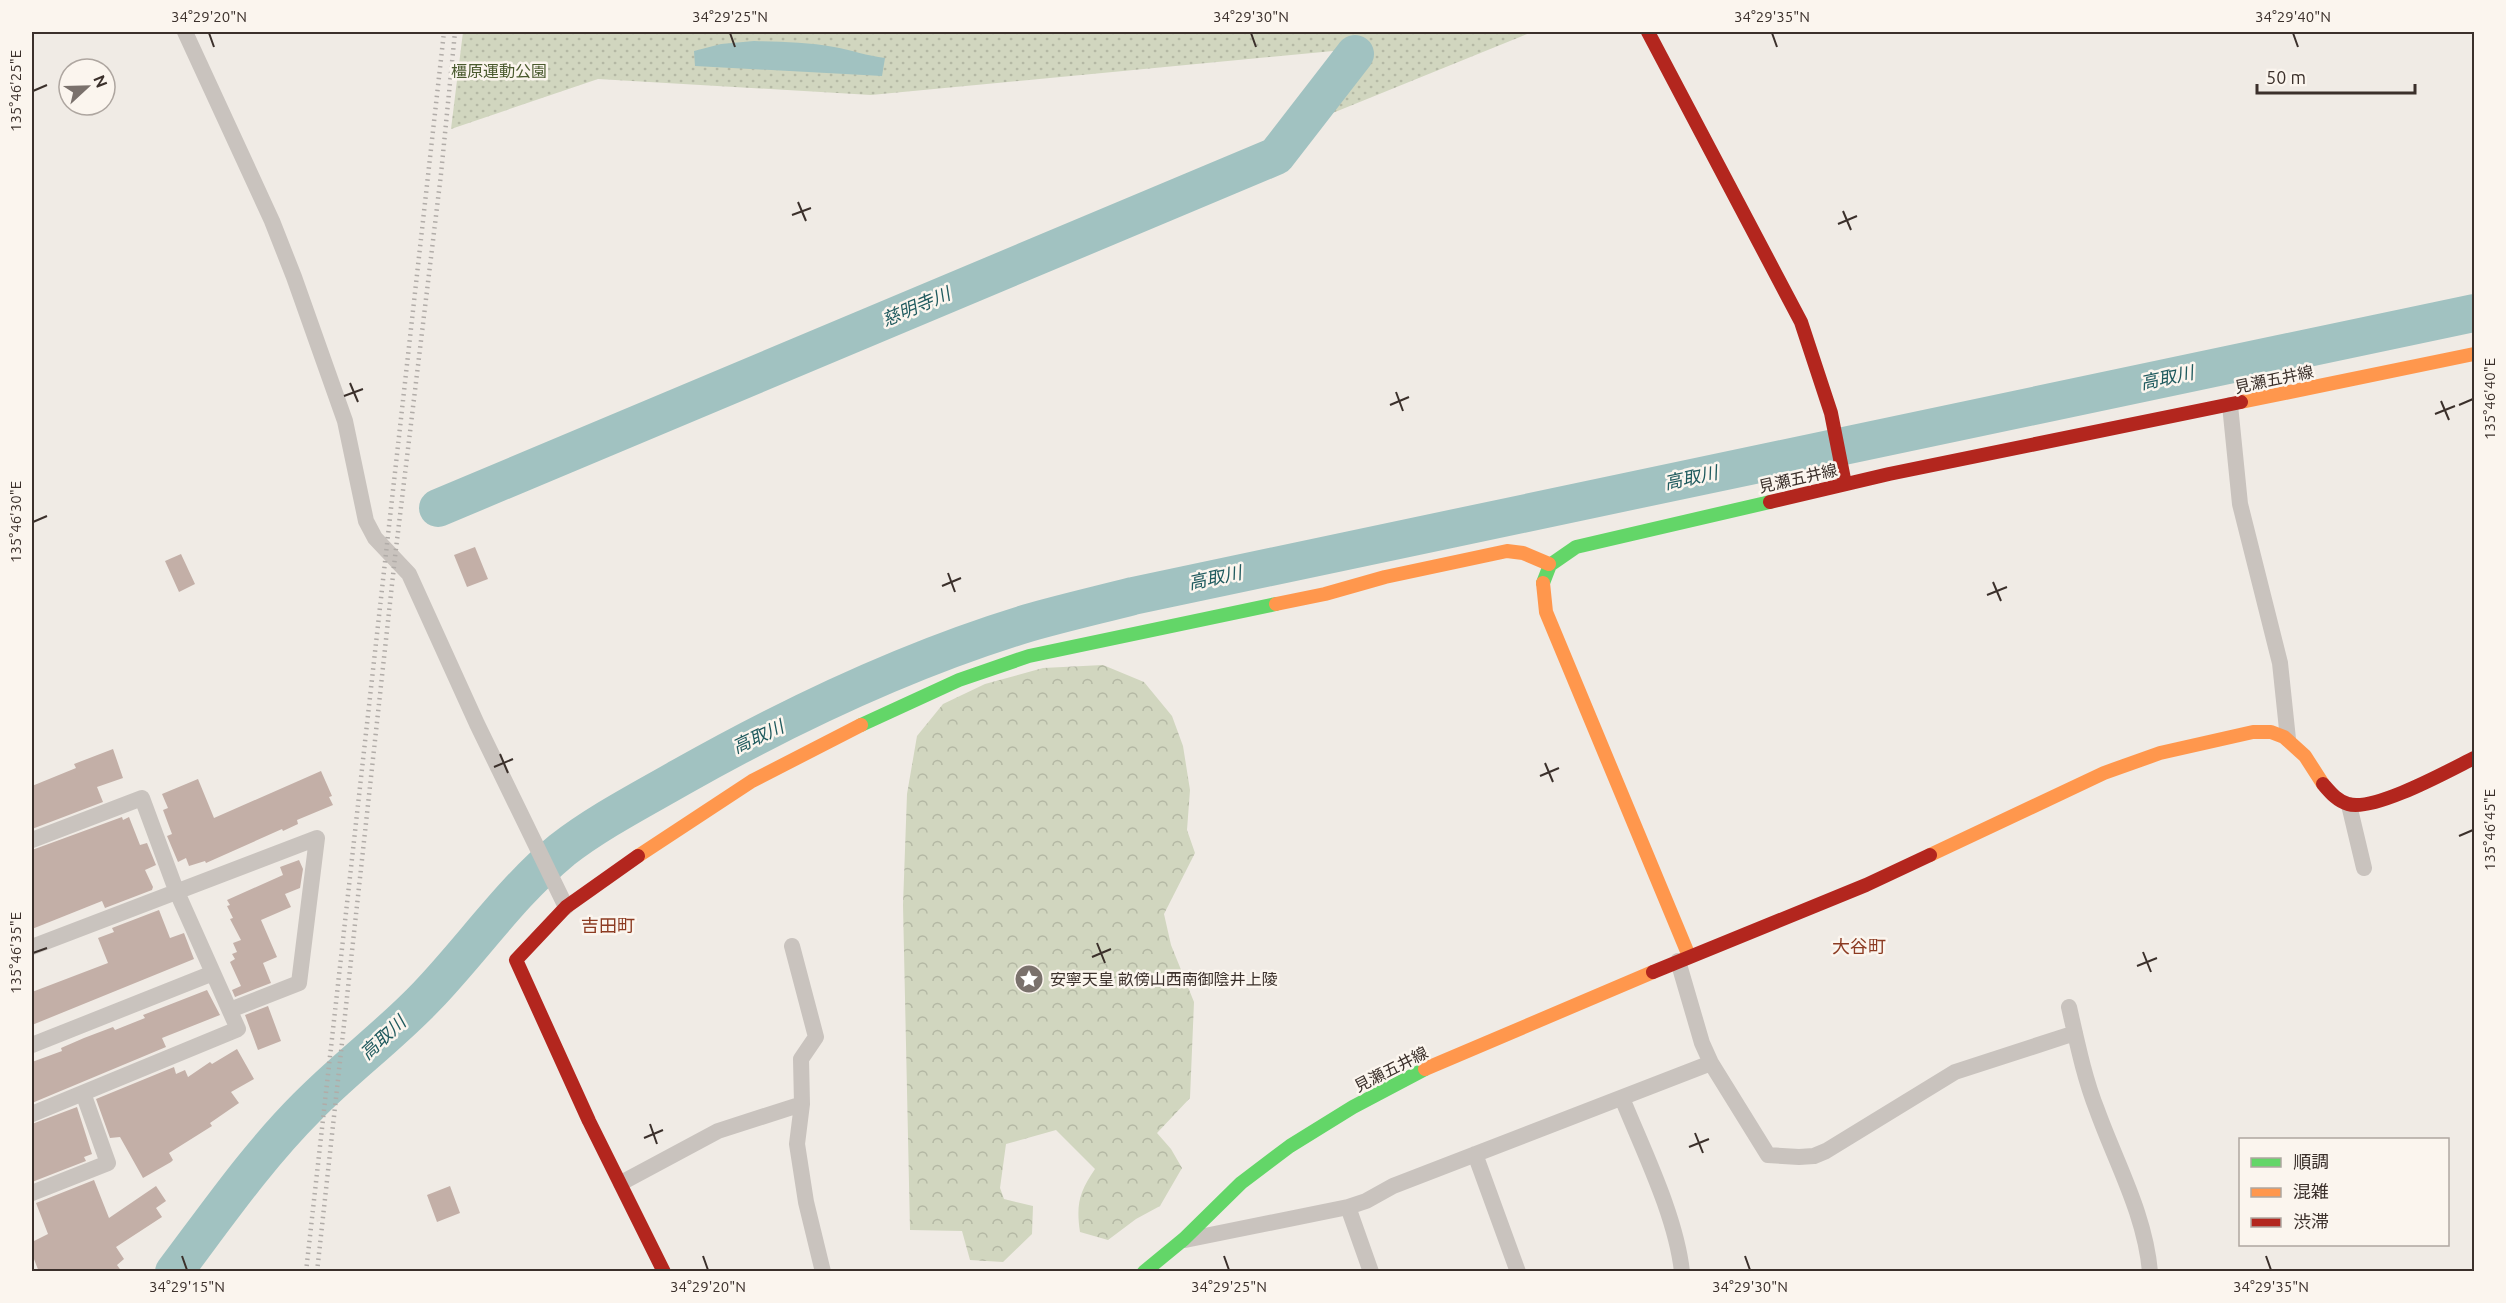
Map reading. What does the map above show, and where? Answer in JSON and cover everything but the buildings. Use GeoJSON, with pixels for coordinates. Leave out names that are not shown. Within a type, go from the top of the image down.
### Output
{"type":"FeatureCollection","features":[{"type":"Feature","properties":{"kind":"main road"},"geometry":{"type":"LineString","coordinates":[[1648,32],[1801,322],[1831,413],[1844,478]]}},
{"type":"Feature","properties":{"kind":"main road","name":"見瀬五井線"},"geometry":{"type":"LineString","coordinates":[[1549,564],[1560,554],[1576,547],[1844,478],[2230,405],[2475,354]]}},
{"type":"Feature","properties":{"kind":"main road"},"geometry":{"type":"LineString","coordinates":[[664,1272],[589,1121],[516,960],[563,902],[752,781],[827,741],[959,680],[993,667],[1029,656],[1325,594],[1385,577],[1507,551],[1523,553],[1549,564],[1541,580],[1541,595],[1546,612],[1683,959]]}},
{"type":"Feature","properties":{"kind":"main road","name":"見瀬五井線"},"geometry":{"type":"LineString","coordinates":[[1144,1272],[1183,1240],[1249,1177],[1271,1160],[1353,1106],[1388,1086],[1683,959],[1873,881],[2134,761],[2253,732],[2272,732],[2288,739]]}},
{"type":"Feature","properties":{"kind":"main road"},"geometry":{"type":"LineString","coordinates":[[2288,739],[2304,752],[2321,780],[2335,796],[2349,805],[2363,804],[2398,794],[2475,758]]}},
{"type":"Feature","properties":{"kind":"street"},"geometry":{"type":"LineString","coordinates":[[185,32],[273,221],[294,277],[345,421],[366,520],[375,537],[409,574],[477,724],[563,902]]}},
{"type":"Feature","properties":{"kind":"street"},"geometry":{"type":"LineString","coordinates":[[2230,405],[2240,504],[2280,663],[2288,739]]}},
{"type":"Feature","properties":{"kind":"street"},"geometry":{"type":"LineString","coordinates":[[32,840],[142,798],[176,890],[238,1029],[32,1114]]}},
{"type":"Feature","properties":{"kind":"street"},"geometry":{"type":"LineString","coordinates":[[2349,805],[2364,868]]}},
{"type":"Feature","properties":{"kind":"street"},"geometry":{"type":"LineString","coordinates":[[32,947],[317,838],[299,983],[230,1010]]}},
{"type":"Feature","properties":{"kind":"street"},"geometry":{"type":"LineString","coordinates":[[792,946],[816,1037],[801,1059],[802,1104],[797,1144],[806,1202],[823,1272]]}},
{"type":"Feature","properties":{"kind":"street"},"geometry":{"type":"LineString","coordinates":[[1683,959],[1701,1043],[1768,1155],[1814,1156],[1826,1151],[1955,1072],[2075,1033]]}},
{"type":"Feature","properties":{"kind":"street"},"geometry":{"type":"LineString","coordinates":[[32,1045],[213,973]]}},
{"type":"Feature","properties":{"kind":"street"},"geometry":{"type":"LineString","coordinates":[[2069,1007],[2096,1108],[2141,1224],[2148,1251],[2150,1272]]}},
{"type":"Feature","properties":{"kind":"street"},"geometry":{"type":"LineString","coordinates":[[1183,1240],[1348,1207],[1366,1201],[1393,1186],[1711,1063]]}},
{"type":"Feature","properties":{"kind":"street"},"geometry":{"type":"LineString","coordinates":[[32,1193],[108,1163],[83,1093]]}},
{"type":"Feature","properties":{"kind":"street"},"geometry":{"type":"LineString","coordinates":[[1622,1098],[1673,1226],[1680,1249],[1682,1272]]}},
{"type":"Feature","properties":{"kind":"street"},"geometry":{"type":"LineString","coordinates":[[621,1183],[718,1131],[802,1104]]}},
{"type":"Feature","properties":{"kind":"street"},"geometry":{"type":"LineString","coordinates":[[1475,1154],[1518,1272]]}},
{"type":"Feature","properties":{"kind":"street"},"geometry":{"type":"LineString","coordinates":[[1348,1207],[1371,1272]]}},
{"type":"Feature","properties":{"kind":"green space","name":"橿原運動公園"},"geometry":{"type":"Polygon","coordinates":[[[463,32],[1532,32],[1308,123],[1368,51],[1354,49],[871,95],[598,79],[451,129],[463,32]]]}},
{"type":"Feature","properties":{"kind":"green space"},"geometry":{"type":"Polygon","coordinates":[[[1103,665],[1144,682],[1172,716],[1183,746],[1190,790],[1187,830],[1195,853],[1164,914],[1171,945],[1194,1002],[1190,1098],[1157,1133],[1171,1149],[1182,1168],[1160,1206],[1136,1219],[1108,1240],[1080,1232],[1078,1214],[1080,1199],[1095,1169],[1056,1130],[1006,1144],[1000,1188],[1004,1199],[1033,1206],[1032,1234],[1003,1262],[970,1260],[962,1231],[910,1230],[903,905],[907,794],[917,736],[943,704],[985,684],[1043,668],[1103,665]]]}},
{"type":"Feature","properties":{"kind":"water"},"geometry":{"type":"Polygon","coordinates":[[[754,41],[824,45],[885,58],[882,76],[695,66],[694,51],[721,44],[754,41]]]}},
{"type":"Feature","properties":{"kind":"waterway","name":"慈明寺川"},"geometry":{"type":"LineString","coordinates":[[438,508],[1276,156],[1355,54]]}},
{"type":"Feature","properties":{"kind":"waterway","name":"高取川"},"geometry":{"type":"LineString","coordinates":[[174,1272],[238,1187],[289,1126],[427,996],[525,884],[562,850],[590,830],[722,754],[894,671],[983,637],[1133,596],[2474,313]]}},
{"type":"Feature","properties":{"kind":"railway"},"geometry":{"type":"LineString","coordinates":[[306,1272],[444,32]]}},
{"type":"Feature","properties":{"kind":"railway"},"geometry":{"type":"LineString","coordinates":[[317,1272],[455,32]]}},
{"type":"Feature","properties":{"kind":"traffic: fast"},"geometry":{"type":"LineString","coordinates":[[1543,583],[1550,565],[1576,547],[1770,502]]}},
{"type":"Feature","properties":{"kind":"traffic: fast"},"geometry":{"type":"LineString","coordinates":[[861,725],[959,680],[1029,656],[1276,604]]}},
{"type":"Feature","properties":{"kind":"traffic: fast"},"geometry":{"type":"LineString","coordinates":[[1144,1272],[1184,1239],[1241,1183],[1290,1146],[1353,1107],[1425,1069]]}},
{"type":"Feature","properties":{"kind":"traffic: slow"},"geometry":{"type":"LineString","coordinates":[[2241,402],[2474,354]]}},
{"type":"Feature","properties":{"kind":"traffic: slow"},"geometry":{"type":"LineString","coordinates":[[1276,604],[1325,594],[1385,577],[1507,551],[1523,553],[1549,564]]}},
{"type":"Feature","properties":{"kind":"traffic: slow"},"geometry":{"type":"LineString","coordinates":[[1543,583],[1546,612],[1689,956]]}},
{"type":"Feature","properties":{"kind":"traffic: slow"},"geometry":{"type":"LineString","coordinates":[[638,856],[752,781],[861,725]]}},
{"type":"Feature","properties":{"kind":"traffic: slow"},"geometry":{"type":"LineString","coordinates":[[1930,855],[2104,773],[2160,753],[2253,732],[2271,732],[2284,737],[2305,756],[2323,784]]}},
{"type":"Feature","properties":{"kind":"traffic: slow"},"geometry":{"type":"LineString","coordinates":[[1425,1069],[1653,972]]}},
{"type":"Feature","properties":{"kind":"traffic: jam"},"geometry":{"type":"LineString","coordinates":[[1648,32],[1801,322],[1831,413],[1845,484]]}},
{"type":"Feature","properties":{"kind":"traffic: jam"},"geometry":{"type":"LineString","coordinates":[[1770,502],[1889,474],[2241,402]]}},
{"type":"Feature","properties":{"kind":"traffic: jam"},"geometry":{"type":"LineString","coordinates":[[2323,784],[2340,801],[2360,805],[2411,789],[2474,758]]}},
{"type":"Feature","properties":{"kind":"traffic: jam"},"geometry":{"type":"LineString","coordinates":[[1653,972],[1866,885],[1930,855]]}},
{"type":"Feature","properties":{"kind":"traffic: jam"},"geometry":{"type":"LineString","coordinates":[[638,856],[566,907],[516,960],[589,1121],[664,1272]]}},
{"type":"Feature","properties":{"kind":"place","name":"安寧天皇 畝傍山西南御陰井上陵"},"geometry":{"type":"Point","coordinates":[1029,979]}},
{"type":"Feature","properties":{"kind":"district","name":"吉田町"},"geometry":{"type":"Point","coordinates":[608,926]}},
{"type":"Feature","properties":{"kind":"district","name":"大谷町"},"geometry":{"type":"Point","coordinates":[1859,947]}}]}
